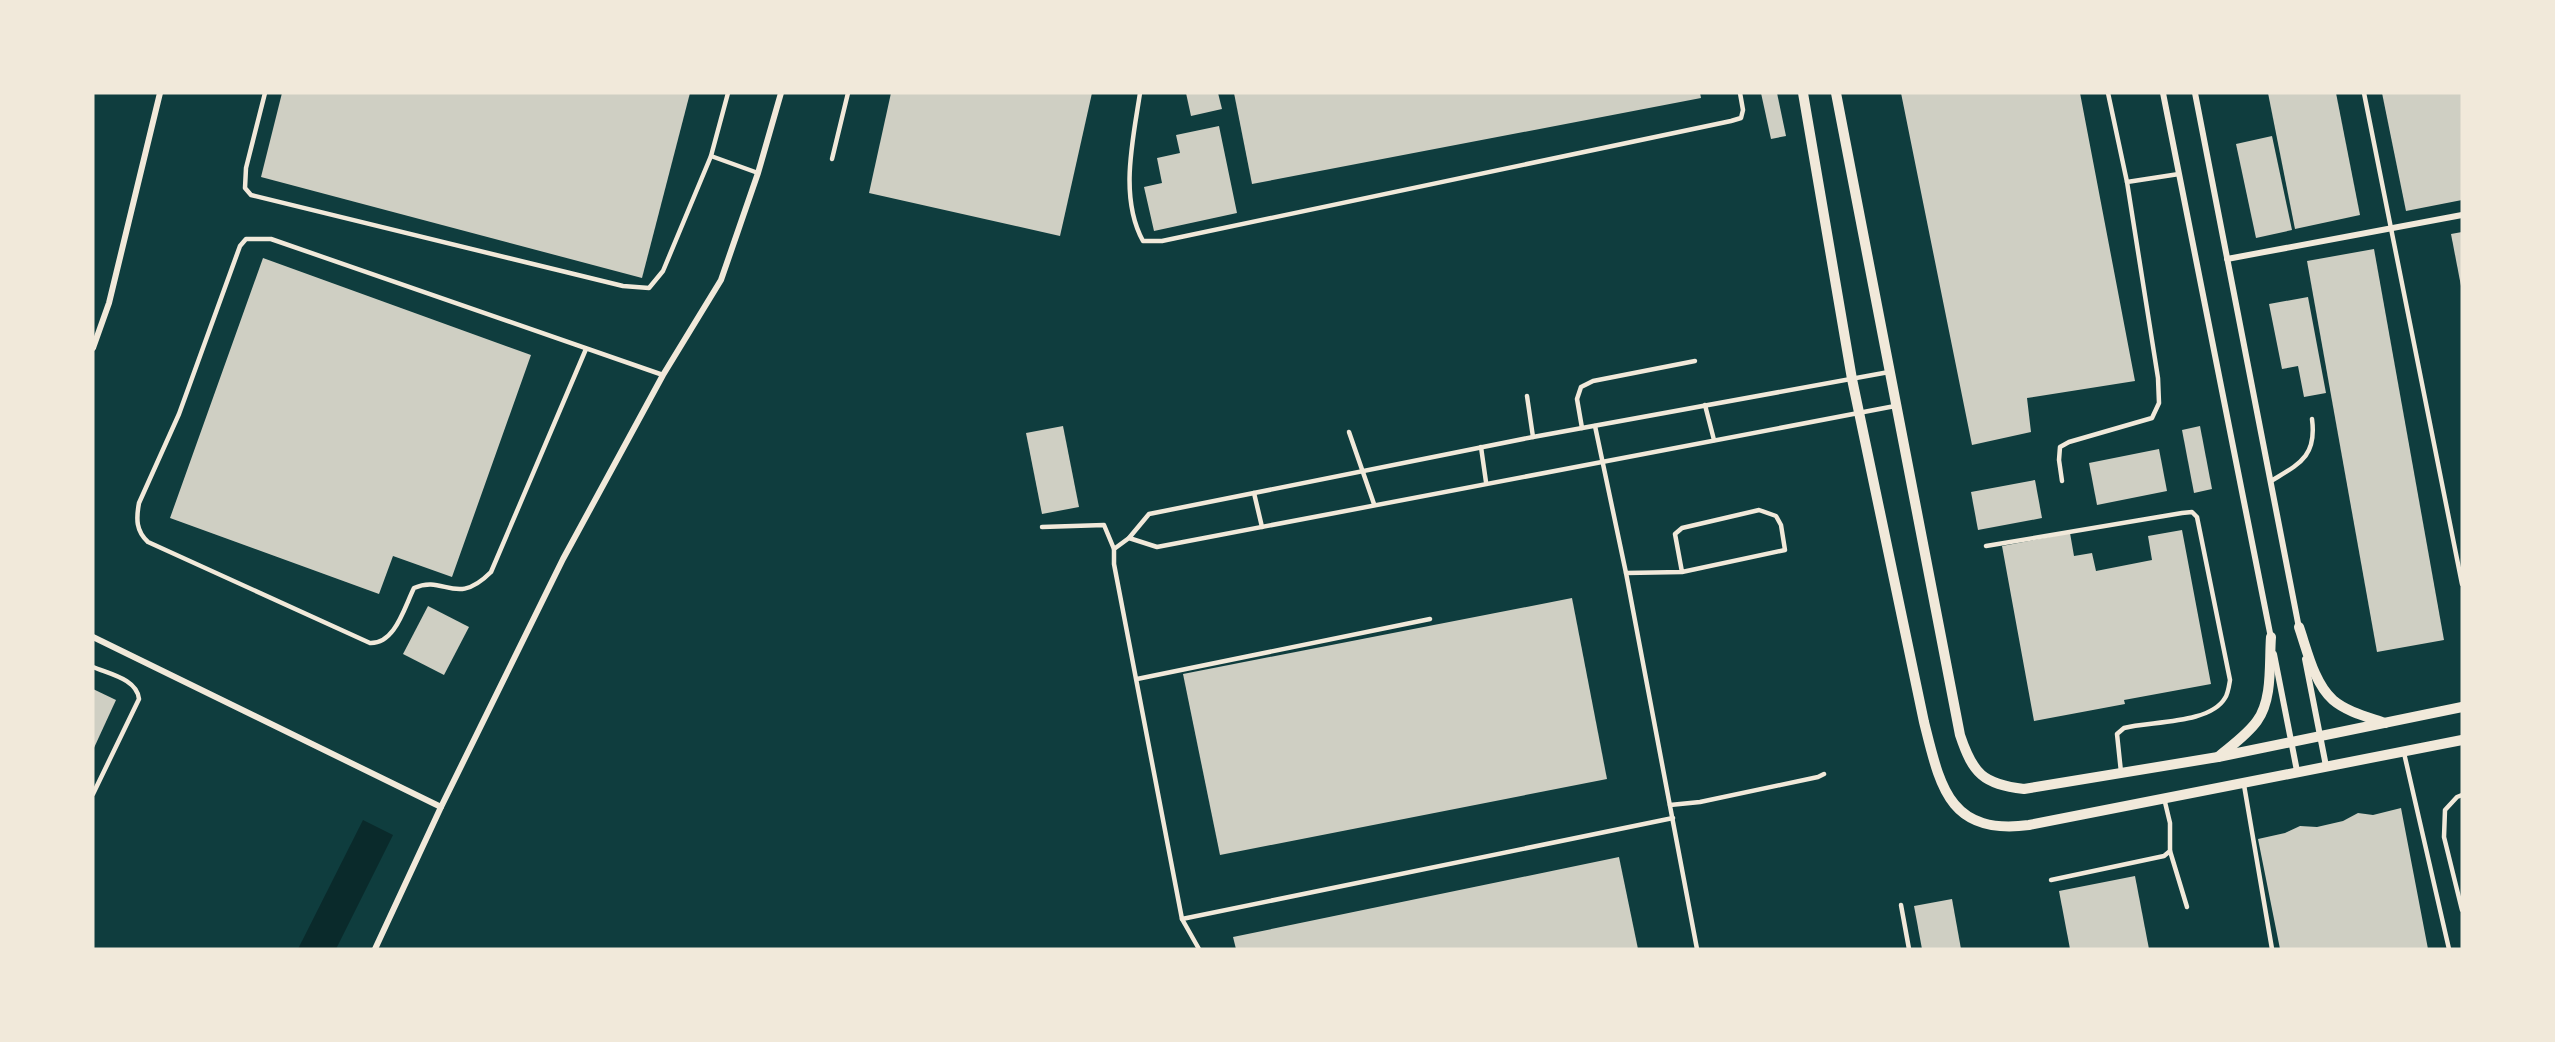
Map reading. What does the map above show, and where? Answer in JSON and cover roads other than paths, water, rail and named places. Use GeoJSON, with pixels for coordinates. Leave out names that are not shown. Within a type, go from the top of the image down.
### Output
{"type":"FeatureCollection","features":[{"type":"Feature","properties":{"kind":"street"},"geometry":{"type":"LineString","coordinates":[[93,348],[109,303],[160,93]]}},
{"type":"Feature","properties":{"kind":"street"},"geometry":{"type":"LineString","coordinates":[[375,949],[441,807],[563,560],[663,375],[721,280],[758,173],[782,93]]}},
{"type":"Feature","properties":{"kind":"street"},"geometry":{"type":"LineString","coordinates":[[1803,93],[1852,379],[1924,722],[1939,778],[1950,802],[1964,817],[1985,825],[2010,828],[2462,740]]}},
{"type":"Feature","properties":{"kind":"street"},"geometry":{"type":"LineString","coordinates":[[1836,93],[1960,735],[1968,760],[1982,777],[2001,786],[2025,789],[2218,757],[2462,707]]}},
{"type":"Feature","properties":{"kind":"street"},"geometry":{"type":"LineString","coordinates":[[2163,93],[2297,771]]}},
{"type":"Feature","properties":{"kind":"street"},"geometry":{"type":"LineString","coordinates":[[2195,93],[2326,766]]}},
{"type":"Feature","properties":{"kind":"street"},"geometry":{"type":"LineString","coordinates":[[2227,259],[2462,215]]}},
{"type":"Feature","properties":{"kind":"street"},"geometry":{"type":"LineString","coordinates":[[2299,627],[2314,669],[2332,699],[2343,707],[2385,723]]}},
{"type":"Feature","properties":{"kind":"street"},"geometry":{"type":"LineString","coordinates":[[93,637],[441,807]]}},
{"type":"Feature","properties":{"kind":"street"},"geometry":{"type":"LineString","coordinates":[[2218,757],[2258,721],[2265,703],[2271,637]]}},
{"type":"Feature","properties":{"kind":"lane"},"geometry":{"type":"LineString","coordinates":[[265,93],[246,168],[244,188],[251,195],[623,286],[649,288],[663,271],[711,156],[728,93]]}},
{"type":"Feature","properties":{"kind":"lane"},"geometry":{"type":"LineString","coordinates":[[832,159],[848,93]]}},
{"type":"Feature","properties":{"kind":"lane"},"geometry":{"type":"LineString","coordinates":[[1140,93],[1129,187],[1133,215],[1143,241],[1162,241],[1731,121],[1741,118],[1743,110],[1740,93]]}},
{"type":"Feature","properties":{"kind":"lane"},"geometry":{"type":"LineString","coordinates":[[2062,481],[2060,447],[2069,442],[2152,418],[2159,403],[2158,378],[2127,182],[2108,93]]}},
{"type":"Feature","properties":{"kind":"lane"},"geometry":{"type":"LineString","coordinates":[[2364,93],[2462,584]]}},
{"type":"Feature","properties":{"kind":"lane"},"geometry":{"type":"LineString","coordinates":[[711,156],[758,173]]}},
{"type":"Feature","properties":{"kind":"lane"},"geometry":{"type":"LineString","coordinates":[[2127,182],[2180,174]]}},
{"type":"Feature","properties":{"kind":"lane"},"geometry":{"type":"LineString","coordinates":[[586,349],[491,572],[478,585],[465,590],[454,591],[423,584],[414,588],[389,637],[381,643],[359,638],[148,542],[141,535],[137,514],[139,503],[179,414],[240,246],[246,239],[271,239],[663,375]]}},
{"type":"Feature","properties":{"kind":"lane"},"geometry":{"type":"LineString","coordinates":[[1582,428],[1577,399],[1581,387],[1593,381],[1695,361]]}},
{"type":"Feature","properties":{"kind":"lane"},"geometry":{"type":"LineString","coordinates":[[1114,549],[1129,538],[1149,514],[1533,436],[1891,372]]}},
{"type":"Feature","properties":{"kind":"lane"},"geometry":{"type":"LineString","coordinates":[[1527,396],[1533,436]]}},
{"type":"Feature","properties":{"kind":"lane"},"geometry":{"type":"LineString","coordinates":[[1705,405],[1714,440]]}},
{"type":"Feature","properties":{"kind":"lane"},"geometry":{"type":"LineString","coordinates":[[1129,538],[1157,547],[1486,482],[1603,464],[1898,405]]}},
{"type":"Feature","properties":{"kind":"lane"},"geometry":{"type":"LineString","coordinates":[[2271,482],[2298,465],[2310,452],[2315,438],[2312,419]]}},
{"type":"Feature","properties":{"kind":"lane"},"geometry":{"type":"LineString","coordinates":[[1595,426],[1626,573],[1697,949]]}},
{"type":"Feature","properties":{"kind":"lane"},"geometry":{"type":"LineString","coordinates":[[1348,432],[1374,504]]}},
{"type":"Feature","properties":{"kind":"lane"},"geometry":{"type":"LineString","coordinates":[[1480,447],[1486,482]]}},
{"type":"Feature","properties":{"kind":"lane"},"geometry":{"type":"LineString","coordinates":[[1254,493],[1262,527]]}},
{"type":"Feature","properties":{"kind":"lane"},"geometry":{"type":"LineString","coordinates":[[1626,573],[1682,572],[1785,550],[1781,525],[1776,516],[1759,510],[1682,528],[1675,534],[1682,572]]}},
{"type":"Feature","properties":{"kind":"lane"},"geometry":{"type":"LineString","coordinates":[[1986,546],[2182,513],[2192,512],[2197,517],[2230,680],[2225,699],[2213,710],[2187,718],[2124,728],[2117,735],[2121,772]]}},
{"type":"Feature","properties":{"kind":"lane"},"geometry":{"type":"LineString","coordinates":[[1042,527],[1104,525],[1114,549],[1113,564],[1182,919],[1199,949]]}},
{"type":"Feature","properties":{"kind":"lane"},"geometry":{"type":"LineString","coordinates":[[1137,679],[1430,619]]}},
{"type":"Feature","properties":{"kind":"lane"},"geometry":{"type":"LineString","coordinates":[[93,667],[133,684],[138,690],[139,699],[93,794]]}},
{"type":"Feature","properties":{"kind":"lane"},"geometry":{"type":"LineString","coordinates":[[2403,751],[2449,949]]}},
{"type":"Feature","properties":{"kind":"lane"},"geometry":{"type":"LineString","coordinates":[[1670,805],[1700,802],[1824,774]]}},
{"type":"Feature","properties":{"kind":"lane"},"geometry":{"type":"LineString","coordinates":[[2244,782],[2272,949]]}},
{"type":"Feature","properties":{"kind":"lane"},"geometry":{"type":"LineString","coordinates":[[2462,795],[2457,797],[2445,810],[2444,837],[2462,910]]}},
{"type":"Feature","properties":{"kind":"lane"},"geometry":{"type":"LineString","coordinates":[[2164,798],[2170,823],[2170,851],[2187,907]]}},
{"type":"Feature","properties":{"kind":"lane"},"geometry":{"type":"LineString","coordinates":[[1182,919],[1672,818]]}},
{"type":"Feature","properties":{"kind":"lane"},"geometry":{"type":"LineString","coordinates":[[2051,880],[2163,856],[2170,851]]}},
{"type":"Feature","properties":{"kind":"lane"},"geometry":{"type":"LineString","coordinates":[[1900,904],[1909,949]]}},
{"type":"Feature","properties":{"kind":"water"},"geometry":{"type":"Polygon","coordinates":[[[363,820],[393,835],[336,949],[298,949],[363,820]]]}}]}
